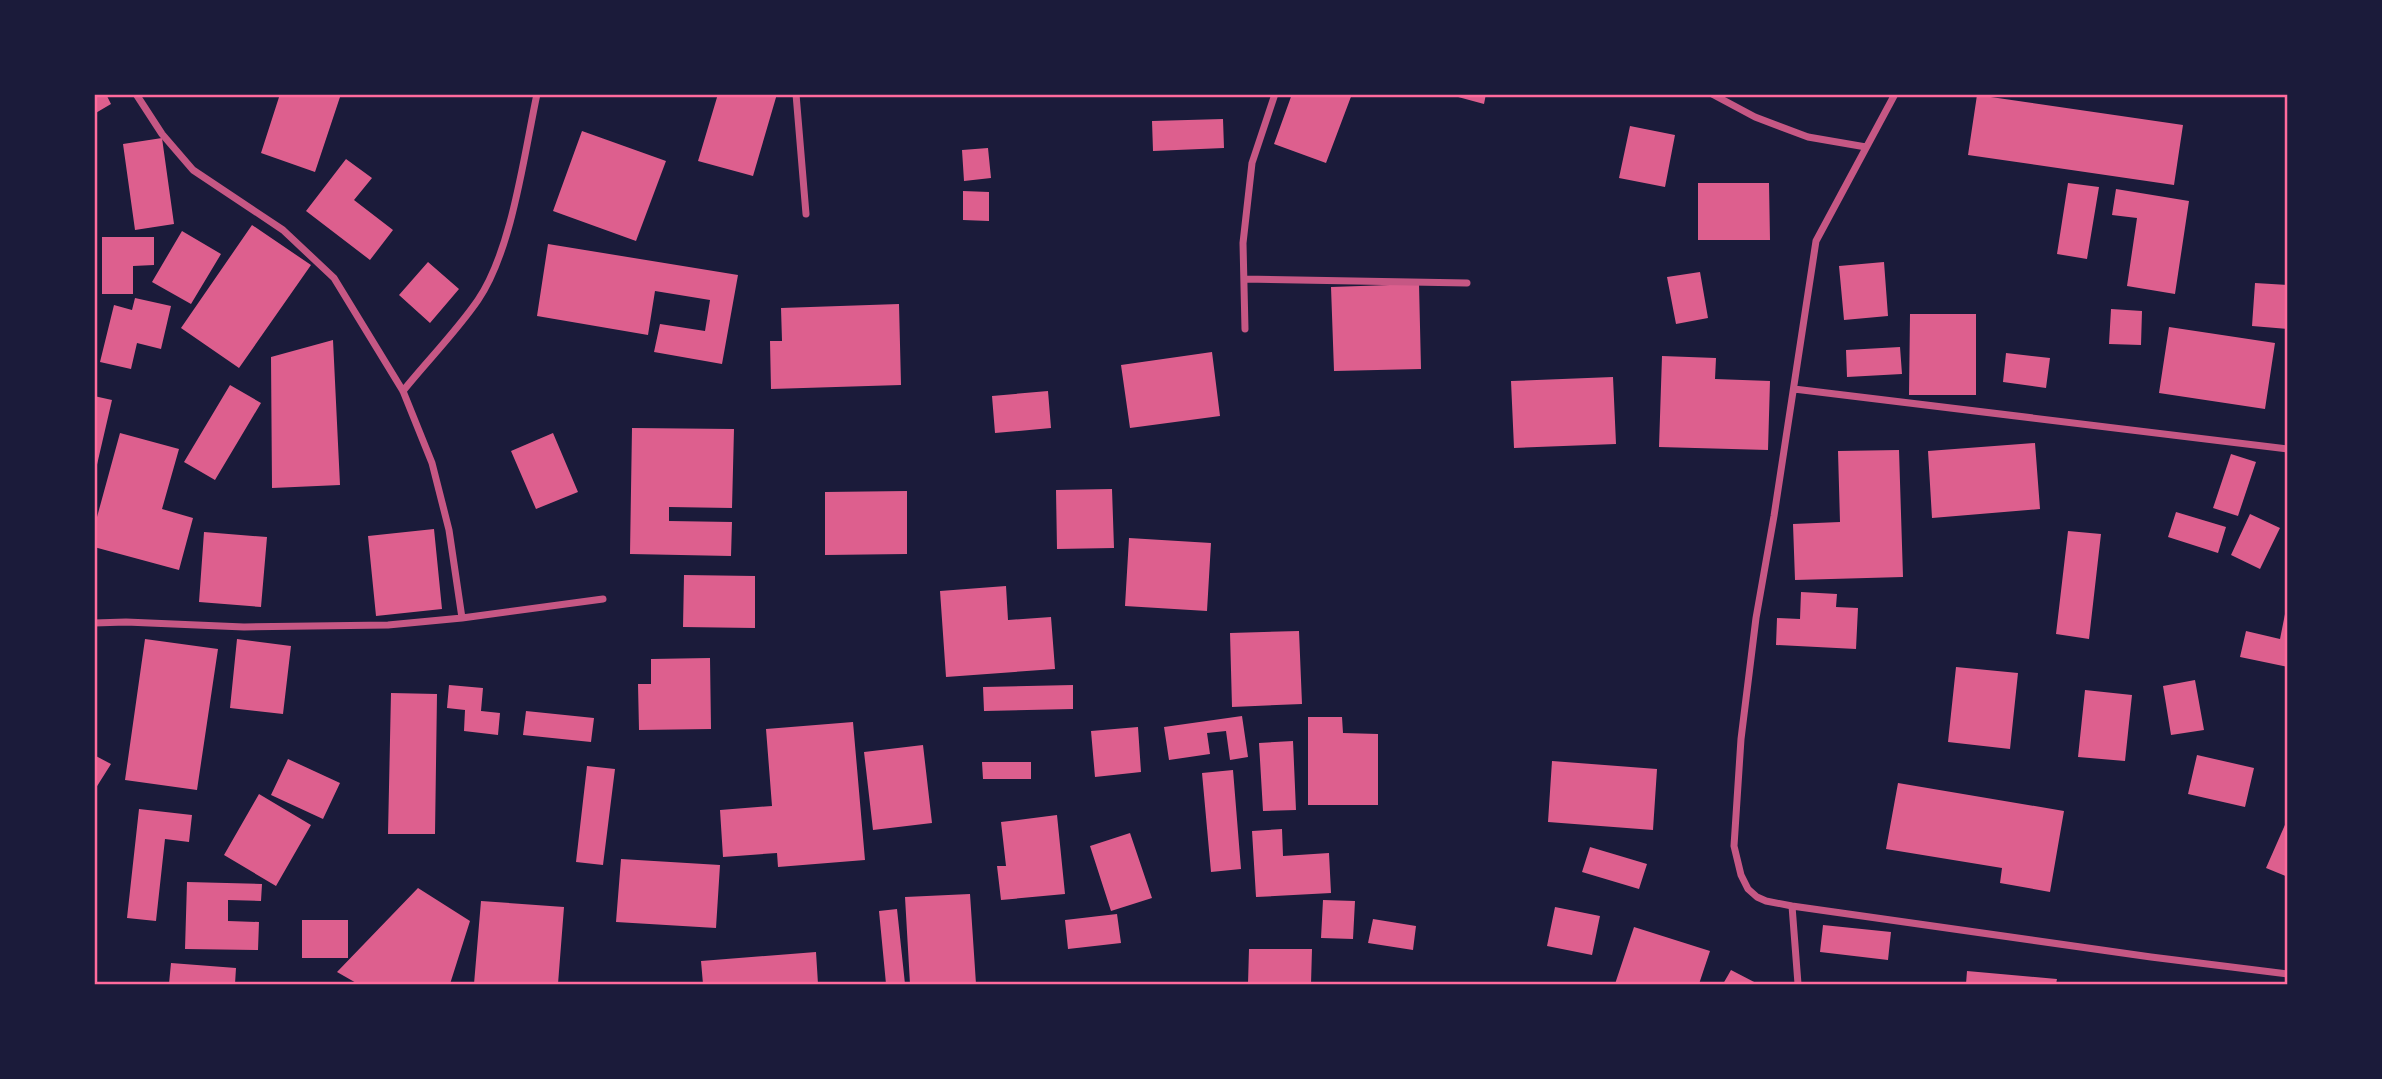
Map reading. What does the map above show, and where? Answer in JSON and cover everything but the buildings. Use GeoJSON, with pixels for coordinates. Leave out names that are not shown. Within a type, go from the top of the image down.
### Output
{"type":"FeatureCollection","features":[{"type":"Feature","properties":{"kind":"street"},"geometry":{"type":"LineString","coordinates":[[136,94],[162,134],[193,170],[283,230],[334,278],[402,391],[432,463],[449,530],[462,618]]}},
{"type":"Feature","properties":{"kind":"street"},"geometry":{"type":"LineString","coordinates":[[402,391],[478,299],[498,259],[515,198],[537,94]]}},
{"type":"Feature","properties":{"kind":"street"},"geometry":{"type":"LineString","coordinates":[[796,94],[806,214]]}},
{"type":"Feature","properties":{"kind":"street"},"geometry":{"type":"LineString","coordinates":[[1245,329],[1243,243],[1252,163],[1275,94]]}},
{"type":"Feature","properties":{"kind":"street"},"geometry":{"type":"LineString","coordinates":[[1712,94],[1755,117],[1808,137],[1866,147]]}},
{"type":"Feature","properties":{"kind":"street"},"geometry":{"type":"LineString","coordinates":[[1895,94],[1816,241],[1756,618],[1734,821],[1734,846],[1741,875],[1748,889],[1757,897],[1792,906],[2287,974]]}},
{"type":"Feature","properties":{"kind":"street"},"geometry":{"type":"LineString","coordinates":[[1244,279],[1467,282]]}},
{"type":"Feature","properties":{"kind":"street"},"geometry":{"type":"LineString","coordinates":[[1794,389],[2287,449]]}},
{"type":"Feature","properties":{"kind":"street"},"geometry":{"type":"LineString","coordinates":[[94,623],[244,627],[388,625],[603,599]]}},
{"type":"Feature","properties":{"kind":"street"},"geometry":{"type":"LineString","coordinates":[[1792,906],[1798,985]]}}]}
